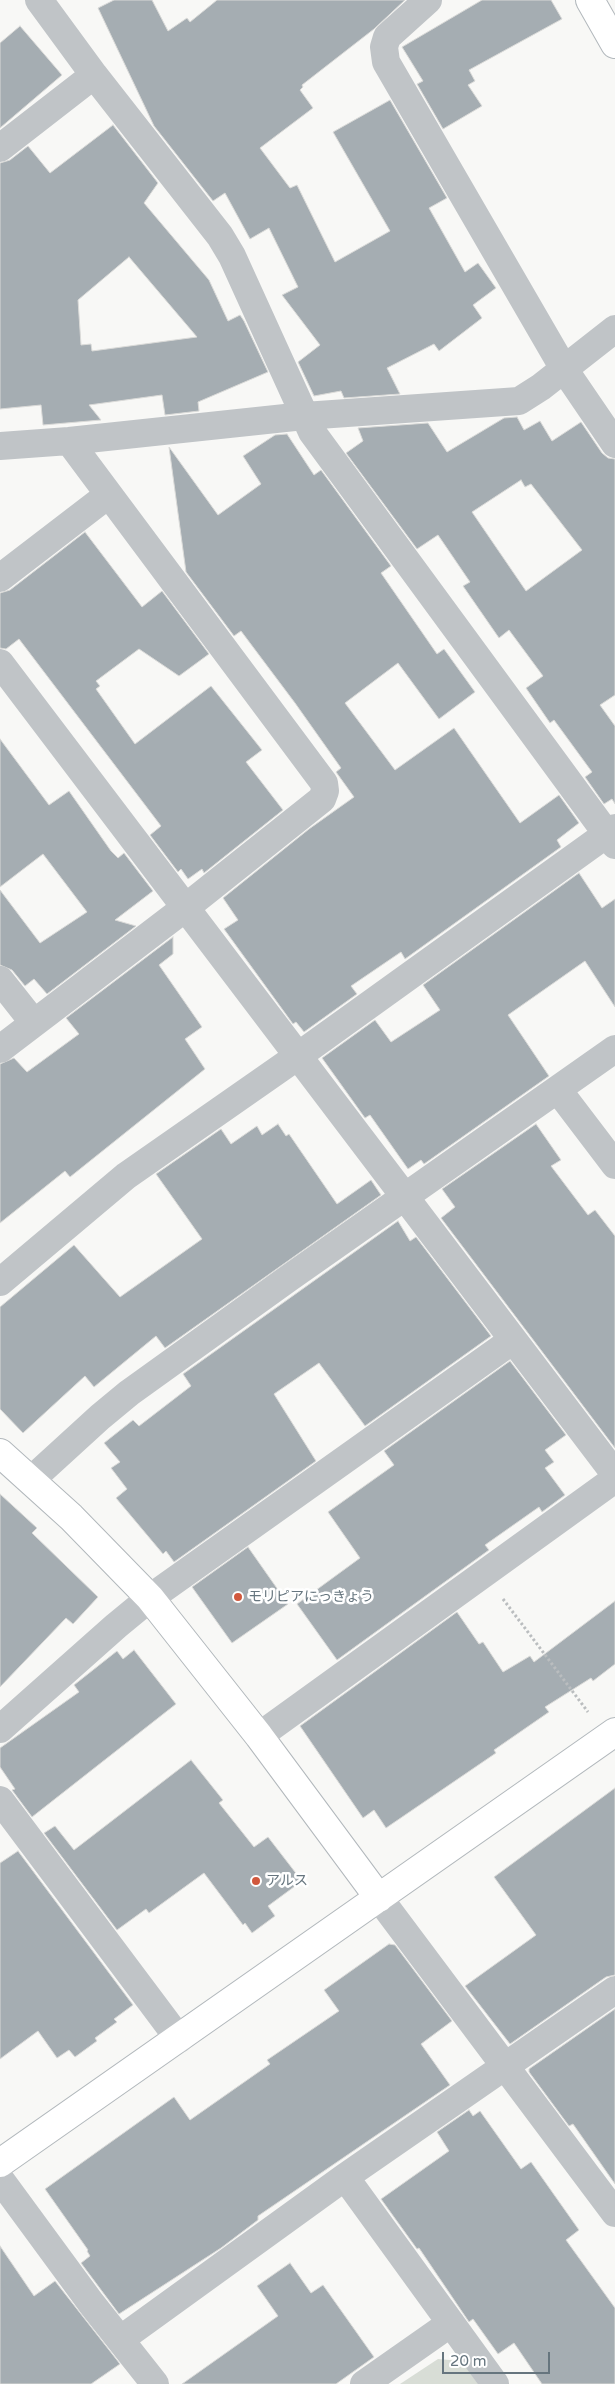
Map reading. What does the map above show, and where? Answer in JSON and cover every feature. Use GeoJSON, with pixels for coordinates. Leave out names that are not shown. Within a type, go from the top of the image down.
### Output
{"type":"FeatureCollection","features":[{"type":"Feature","properties":{"kind":"street"},"geometry":{"type":"LineString","coordinates":[[0,1282],[126,1176],[612,836],[318,440],[304,416],[242,276],[224,243],[94,75],[40,0]]}},
{"type":"Feature","properties":{"kind":"street"},"geometry":{"type":"LineString","coordinates":[[428,0],[387,37],[384,47],[386,62],[564,369],[615,444]]}},
{"type":"Feature","properties":{"kind":"street"},"geometry":{"type":"LineString","coordinates":[[590,0],[615,44]]}},
{"type":"Feature","properties":{"kind":"street"},"geometry":{"type":"LineString","coordinates":[[0,148],[94,75]]}},
{"type":"Feature","properties":{"kind":"street"},"geometry":{"type":"LineString","coordinates":[[0,446],[69,441],[304,416],[519,401],[615,329]]}},
{"type":"Feature","properties":{"kind":"street"},"geometry":{"type":"LineString","coordinates":[[0,1049],[185,908],[322,798],[325,791],[324,783],[69,441]]}},
{"type":"Feature","properties":{"kind":"street"},"geometry":{"type":"LineString","coordinates":[[0,578],[108,495]]}},
{"type":"Feature","properties":{"kind":"street"},"geometry":{"type":"LineString","coordinates":[[0,663],[615,1474]]}},
{"type":"Feature","properties":{"kind":"street"},"geometry":{"type":"LineString","coordinates":[[0,980],[34,1022]]}},
{"type":"Feature","properties":{"kind":"street"},"geometry":{"type":"LineString","coordinates":[[31,1480],[85,1430],[129,1394],[405,1196],[615,1049]]}},
{"type":"Feature","properties":{"kind":"street"},"geometry":{"type":"LineString","coordinates":[[558,1090],[615,1165]]}},
{"type":"Feature","properties":{"kind":"street"},"geometry":{"type":"LineString","coordinates":[[0,1729],[150,1598],[513,1340]]}},
{"type":"Feature","properties":{"kind":"street"},"geometry":{"type":"LineString","coordinates":[[0,1453],[112,1557],[150,1598],[259,1736],[615,2212]]}},
{"type":"Feature","properties":{"kind":"street"},"geometry":{"type":"LineString","coordinates":[[259,1736],[615,1479]]}},
{"type":"Feature","properties":{"kind":"street"},"geometry":{"type":"LineString","coordinates":[[0,2163],[615,1732]]}},
{"type":"Feature","properties":{"kind":"street"},"geometry":{"type":"LineString","coordinates":[[0,1800],[179,2039]]}},
{"type":"Feature","properties":{"kind":"street"},"geometry":{"type":"LineString","coordinates":[[121,2339],[345,2176],[615,1990]]}},
{"type":"Feature","properties":{"kind":"street"},"geometry":{"type":"LineString","coordinates":[[345,2176],[494,2384]]}},
{"type":"Feature","properties":{"kind":"street"},"geometry":{"type":"LineString","coordinates":[[0,2179],[155,2384]]}},
{"type":"Feature","properties":{"kind":"street"},"geometry":{"type":"LineString","coordinates":[[364,2384],[451,2323]]}},
{"type":"Feature","properties":{"kind":"path"},"geometry":{"type":"LineString","coordinates":[[484,1573],[588,1712]]}},
{"type":"Feature","properties":{"kind":"shaded area"},"geometry":{"type":"Polygon","coordinates":[[[438,2359],[462,2361],[478,2384],[400,2384],[438,2359]]]}},
{"type":"Feature","properties":{"kind":"building"},"geometry":{"type":"Polygon","coordinates":[[[114,0],[152,0],[168,31],[187,18],[190,22],[217,0],[405,0],[374,29],[302,85],[303,87],[300,90],[313,108],[260,148],[290,188],[297,185],[335,262],[390,231],[333,132],[390,100],[447,198],[429,208],[465,272],[478,263],[496,288],[473,305],[482,318],[439,351],[434,344],[387,368],[400,394],[344,398],[341,391],[314,396],[298,362],[320,345],[282,295],[298,287],[269,228],[250,239],[225,193],[213,201],[154,126],[98,8],[114,0]]]}},
{"type":"Feature","properties":{"kind":"building"},"geometry":{"type":"Polygon","coordinates":[[[482,0],[551,0],[562,19],[469,70],[475,81],[468,85],[482,106],[443,129],[417,84],[423,81],[402,47],[482,0]]]}},
{"type":"Feature","properties":{"kind":"building"},"geometry":{"type":"Polygon","coordinates":[[[20,26],[62,75],[0,128],[0,43],[20,26]]]}},
{"type":"Feature","properties":{"kind":"building"},"geometry":{"type":"Polygon","coordinates":[[[113,125],[158,183],[144,203],[209,280],[228,321],[240,315],[268,372],[198,402],[199,411],[165,415],[162,395],[89,405],[101,420],[43,425],[41,405],[0,409],[0,163],[10,160],[28,146],[50,173],[113,125]],[[129,257],[78,300],[81,345],[91,344],[92,351],[197,337],[129,257]]]}},
{"type":"Feature","properties":{"kind":"building"},"geometry":{"type":"Polygon","coordinates":[[[517,417],[524,430],[540,421],[552,441],[581,422],[602,453],[608,458],[615,459],[615,695],[600,705],[615,726],[615,804],[612,799],[604,804],[585,777],[592,772],[554,720],[550,723],[526,688],[543,676],[509,630],[499,638],[463,586],[470,582],[438,535],[417,549],[346,453],[363,441],[358,428],[428,423],[447,452],[504,418],[517,417]],[[521,480],[472,512],[526,591],[582,550],[531,484],[525,487],[521,480]]]}},
{"type":"Feature","properties":{"kind":"building"},"geometry":{"type":"Polygon","coordinates":[[[287,434],[314,475],[321,470],[391,566],[381,573],[437,654],[444,649],[475,692],[439,719],[398,663],[345,703],[395,770],[454,728],[520,823],[559,795],[579,823],[557,840],[561,847],[405,959],[401,952],[351,986],[357,994],[304,1032],[296,1022],[293,1024],[224,929],[238,920],[223,898],[309,829],[354,797],[336,772],[341,768],[295,703],[241,631],[234,636],[186,572],[169,447],[218,515],[261,484],[243,456],[275,435],[287,434]]]}},
{"type":"Feature","properties":{"kind":"building"},"geometry":{"type":"Polygon","coordinates":[[[85,532],[142,607],[162,591],[209,654],[179,676],[139,649],[96,681],[100,686],[96,689],[135,744],[211,686],[262,750],[246,762],[283,810],[204,873],[202,869],[188,879],[181,869],[178,872],[150,835],[161,826],[19,639],[6,649],[0,648],[0,593],[10,590],[85,532]]]}},
{"type":"Feature","properties":{"kind":"building"},"geometry":{"type":"Polygon","coordinates":[[[0,739],[49,805],[69,791],[111,851],[118,858],[124,853],[153,891],[115,920],[136,926],[47,994],[34,979],[25,986],[12,970],[0,965],[0,890],[40,943],[87,912],[43,854],[0,887],[0,739]]]}},
{"type":"Feature","properties":{"kind":"building"},"geometry":{"type":"Polygon","coordinates":[[[579,873],[602,908],[615,899],[615,1007],[585,961],[508,1015],[549,1076],[424,1164],[421,1160],[408,1169],[370,1115],[365,1118],[322,1058],[375,1020],[391,1042],[440,1010],[423,985],[579,873]]]}},
{"type":"Feature","properties":{"kind":"building"},"geometry":{"type":"Polygon","coordinates":[[[173,937],[173,954],[159,965],[202,1027],[185,1039],[205,1069],[70,1177],[65,1171],[0,1223],[0,1064],[14,1058],[27,1072],[79,1034],[66,1018],[173,937]]]}},
{"type":"Feature","properties":{"kind":"building"},"geometry":{"type":"Polygon","coordinates":[[[278,1124],[286,1136],[289,1134],[337,1204],[371,1180],[381,1195],[165,1348],[156,1336],[94,1387],[85,1376],[23,1433],[0,1409],[0,1307],[74,1245],[120,1297],[202,1239],[156,1174],[221,1129],[231,1144],[257,1126],[262,1135],[278,1124]]]}},
{"type":"Feature","properties":{"kind":"building"},"geometry":{"type":"Polygon","coordinates":[[[536,1124],[561,1160],[551,1166],[588,1215],[595,1210],[615,1236],[615,1448],[441,1218],[455,1207],[442,1189],[536,1124]]]}},
{"type":"Feature","properties":{"kind":"building"},"geometry":{"type":"Polygon","coordinates":[[[398,1221],[410,1241],[416,1237],[491,1336],[365,1426],[319,1363],[274,1394],[316,1461],[174,1562],[166,1551],[163,1554],[116,1498],[127,1489],[111,1468],[120,1462],[104,1443],[133,1420],[139,1426],[191,1386],[183,1374],[398,1221]]]}},
{"type":"Feature","properties":{"kind":"building"},"geometry":{"type":"Polygon","coordinates":[[[510,1361],[566,1435],[545,1450],[554,1462],[545,1468],[565,1495],[542,1512],[539,1507],[485,1545],[489,1550],[337,1660],[297,1604],[360,1558],[328,1512],[394,1465],[384,1451],[510,1361]]]}},
{"type":"Feature","properties":{"kind":"building"},"geometry":{"type":"Polygon","coordinates":[[[0,1494],[37,1528],[32,1533],[98,1597],[73,1624],[66,1618],[0,1687],[0,1494]]]}},
{"type":"Feature","properties":{"kind":"building"},"geometry":{"type":"Polygon","coordinates":[[[248,1547],[288,1604],[232,1643],[192,1587],[248,1547]]]}},
{"type":"Feature","properties":{"kind":"building"},"geometry":{"type":"Polygon","coordinates":[[[615,1601],[615,1664],[593,1681],[591,1678],[545,1707],[549,1712],[494,1750],[496,1753],[386,1828],[374,1810],[363,1818],[300,1726],[457,1612],[479,1644],[483,1642],[503,1672],[530,1656],[534,1662],[615,1601]]]}},
{"type":"Feature","properties":{"kind":"building"},"geometry":{"type":"Polygon","coordinates":[[[134,1650],[176,1704],[32,1817],[12,1790],[15,1789],[0,1767],[0,1748],[79,1692],[74,1685],[117,1651],[123,1659],[134,1650]]]}},
{"type":"Feature","properties":{"kind":"building"},"geometry":{"type":"Polygon","coordinates":[[[191,1760],[223,1800],[219,1803],[254,1847],[268,1837],[302,1881],[268,1906],[275,1916],[252,1933],[245,1923],[243,1925],[204,1873],[149,1913],[146,1909],[117,1930],[44,1833],[55,1826],[74,1850],[191,1760]]]}},
{"type":"Feature","properties":{"kind":"building"},"geometry":{"type":"Polygon","coordinates":[[[615,1788],[615,1975],[606,1977],[510,2044],[465,1986],[536,1935],[494,1877],[615,1788]]]}},
{"type":"Feature","properties":{"kind":"building"},"geometry":{"type":"Polygon","coordinates":[[[18,1851],[133,2005],[114,2019],[117,2022],[95,2038],[97,2041],[75,2057],[69,2050],[57,2058],[38,2031],[0,2059],[0,1863],[18,1851]]]}},
{"type":"Feature","properties":{"kind":"building"},"geometry":{"type":"Polygon","coordinates":[[[389,1944],[395,1945],[452,2021],[421,2044],[450,2085],[258,2216],[258,2220],[221,2248],[119,2314],[81,2263],[90,2256],[88,2250],[45,2189],[174,2097],[190,2120],[270,2064],[267,2060],[339,2011],[324,1990],[389,1944]]]}},
{"type":"Feature","properties":{"kind":"building"},"geometry":{"type":"Polygon","coordinates":[[[615,2009],[615,2184],[573,2124],[569,2126],[529,2072],[529,2069],[615,2009]]]}},
{"type":"Feature","properties":{"kind":"building"},"geometry":{"type":"Polygon","coordinates":[[[469,2110],[473,2116],[480,2111],[521,2169],[531,2162],[579,2230],[566,2240],[615,2308],[615,2384],[542,2384],[514,2343],[498,2354],[473,2319],[469,2322],[419,2248],[417,2249],[381,2199],[449,2151],[437,2132],[469,2110]]]}},
{"type":"Feature","properties":{"kind":"building"},"geometry":{"type":"Polygon","coordinates":[[[0,2246],[34,2296],[55,2281],[120,2364],[91,2384],[0,2384],[0,2246]]]}},
{"type":"Feature","properties":{"kind":"building"},"geometry":{"type":"Polygon","coordinates":[[[290,2263],[311,2293],[323,2285],[374,2357],[336,2384],[182,2384],[278,2316],[257,2286],[290,2263]]]}},
{"type":"Feature","properties":{"kind":"place","name":"モリピアにっきょう"},"geometry":{"type":"Point","coordinates":[238,1597]}},
{"type":"Feature","properties":{"kind":"place","name":"アルス"},"geometry":{"type":"Point","coordinates":[256,1881]}}]}
